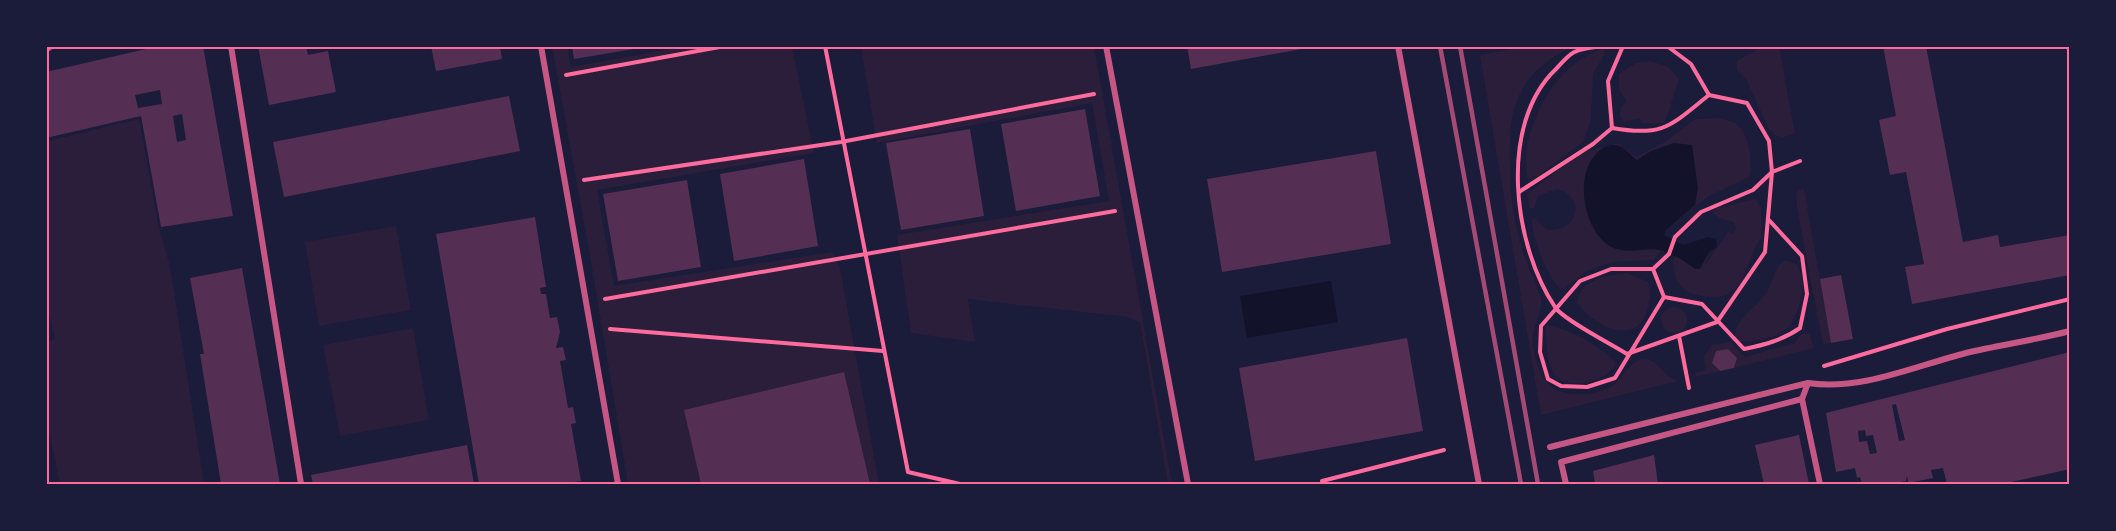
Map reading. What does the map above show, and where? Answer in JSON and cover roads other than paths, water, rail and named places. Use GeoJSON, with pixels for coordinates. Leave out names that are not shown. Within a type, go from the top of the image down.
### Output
{"type":"FeatureCollection","features":[{"type":"Feature","properties":{"kind":"street"},"geometry":{"type":"LineString","coordinates":[[231,46],[301,484]]}},
{"type":"Feature","properties":{"kind":"street"},"geometry":{"type":"LineString","coordinates":[[542,46],[618,484]]}},
{"type":"Feature","properties":{"kind":"street"},"geometry":{"type":"LineString","coordinates":[[1106,46],[1188,484]]}},
{"type":"Feature","properties":{"kind":"street"},"geometry":{"type":"LineString","coordinates":[[1398,46],[1434,254],[1479,484]]}},
{"type":"Feature","properties":{"kind":"street"},"geometry":{"type":"LineString","coordinates":[[1550,447],[1808,383],[1831,387],[1888,376],[1966,353],[2070,331]]}},
{"type":"Feature","properties":{"kind":"street"},"geometry":{"type":"LineString","coordinates":[[1808,383],[1802,399],[1820,484]]}},
{"type":"Feature","properties":{"kind":"street"},"geometry":{"type":"LineString","coordinates":[[1566,484],[1562,462],[1802,399]]}},
{"type":"Feature","properties":{"kind":"railway"},"geometry":{"type":"LineString","coordinates":[[1440,46],[1521,484]]}},
{"type":"Feature","properties":{"kind":"railway"},"geometry":{"type":"LineString","coordinates":[[1460,46],[1538,484]]}}]}
